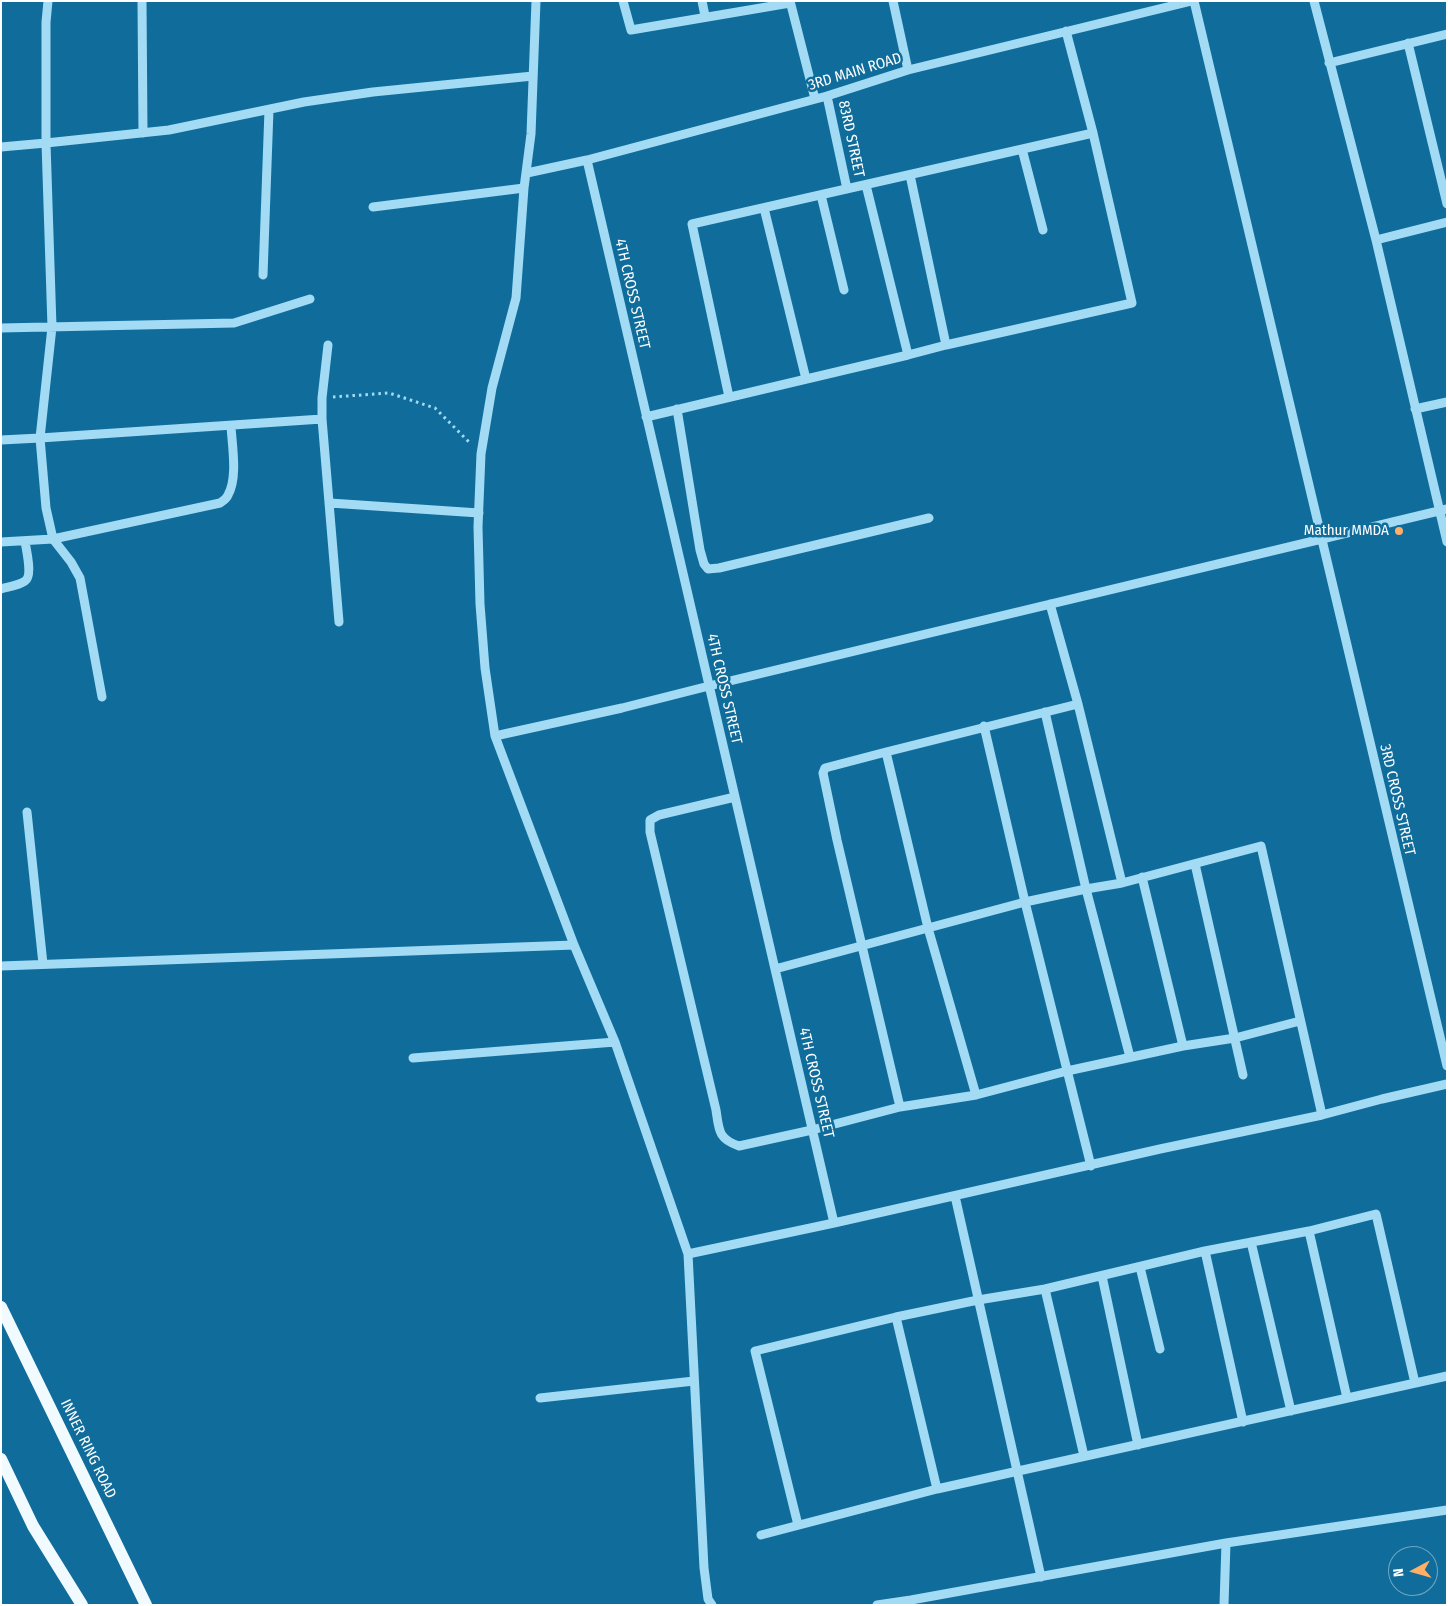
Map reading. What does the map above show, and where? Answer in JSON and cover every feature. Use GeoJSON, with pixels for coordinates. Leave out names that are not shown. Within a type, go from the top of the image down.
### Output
{"type":"FeatureCollection","features":[{"type":"Feature","properties":{"kind":"main road","name":"INNER RING ROAD"},"geometry":{"type":"LineString","coordinates":[[1,1307],[146,1605]]}},
{"type":"Feature","properties":{"kind":"main road"},"geometry":{"type":"LineString","coordinates":[[1,1459],[33,1526],[82,1605]]}},
{"type":"Feature","properties":{"kind":"street"},"geometry":{"type":"LineString","coordinates":[[48,1],[46,22],[46,143],[52,328],[40,438],[46,508],[53,539],[80,578],[102,697]]}},
{"type":"Feature","properties":{"kind":"street"},"geometry":{"type":"LineString","coordinates":[[142,1],[143,133]]}},
{"type":"Feature","properties":{"kind":"street"},"geometry":{"type":"LineString","coordinates":[[536,1],[531,134],[524,188],[516,298],[492,388],[481,454],[479,513],[480,604],[485,668],[495,736],[574,945],[615,1042],[688,1254],[704,1568],[710,1604]]}},
{"type":"Feature","properties":{"kind":"street"},"geometry":{"type":"LineString","coordinates":[[623,1],[631,30],[790,2],[814,99]]}},
{"type":"Feature","properties":{"kind":"street"},"geometry":{"type":"LineString","coordinates":[[702,1],[705,16]]}},
{"type":"Feature","properties":{"kind":"street"},"geometry":{"type":"LineString","coordinates":[[893,1],[908,70]]}},
{"type":"Feature","properties":{"kind":"street","name":"3RD MAIN ROAD"},"geometry":{"type":"LineString","coordinates":[[527,173],[587,160],[827,96],[908,70],[1193,1]]}},
{"type":"Feature","properties":{"kind":"street","name":"3RD CROSS STREET"},"geometry":{"type":"LineString","coordinates":[[1193,1],[1447,1066]]}},
{"type":"Feature","properties":{"kind":"street"},"geometry":{"type":"LineString","coordinates":[[1314,1],[1376,240],[1415,409],[1443,510],[1447,542]]}},
{"type":"Feature","properties":{"kind":"street"},"geometry":{"type":"LineString","coordinates":[[646,417],[908,356],[946,345],[1132,304],[1093,133],[1066,31]]}},
{"type":"Feature","properties":{"kind":"street"},"geometry":{"type":"LineString","coordinates":[[1329,63],[1447,34]]}},
{"type":"Feature","properties":{"kind":"street"},"geometry":{"type":"LineString","coordinates":[[1408,43],[1447,204]]}},
{"type":"Feature","properties":{"kind":"street"},"geometry":{"type":"LineString","coordinates":[[1,147],[169,130],[373,92],[533,76]]}},
{"type":"Feature","properties":{"kind":"street","name":"83RD STREET"},"geometry":{"type":"LineString","coordinates":[[827,96],[847,189]]}},
{"type":"Feature","properties":{"kind":"street"},"geometry":{"type":"LineString","coordinates":[[263,275],[269,110]]}},
{"type":"Feature","properties":{"kind":"street"},"geometry":{"type":"LineString","coordinates":[[729,397],[692,224],[1093,133]]}},
{"type":"Feature","properties":{"kind":"street"},"geometry":{"type":"LineString","coordinates":[[1022,149],[1043,230]]}},
{"type":"Feature","properties":{"kind":"street","name":"4TH CROSS STREET"},"geometry":{"type":"LineString","coordinates":[[587,160],[834,1223]]}},
{"type":"Feature","properties":{"kind":"street"},"geometry":{"type":"LineString","coordinates":[[910,175],[946,345]]}},
{"type":"Feature","properties":{"kind":"street"},"geometry":{"type":"LineString","coordinates":[[866,185],[908,356]]}},
{"type":"Feature","properties":{"kind":"street"},"geometry":{"type":"LineString","coordinates":[[373,207],[524,188]]}},
{"type":"Feature","properties":{"kind":"street"},"geometry":{"type":"LineString","coordinates":[[821,195],[844,290]]}},
{"type":"Feature","properties":{"kind":"street"},"geometry":{"type":"LineString","coordinates":[[764,208],[806,379]]}},
{"type":"Feature","properties":{"kind":"street"},"geometry":{"type":"LineString","coordinates":[[1376,240],[1447,222]]}},
{"type":"Feature","properties":{"kind":"street"},"geometry":{"type":"LineString","coordinates":[[1,328],[234,323],[310,299]]}},
{"type":"Feature","properties":{"kind":"street"},"geometry":{"type":"LineString","coordinates":[[328,345],[322,398],[322,419],[340,622]]}},
{"type":"Feature","properties":{"kind":"street"},"geometry":{"type":"LineString","coordinates":[[1415,409],[1447,402]]}},
{"type":"Feature","properties":{"kind":"street"},"geometry":{"type":"LineString","coordinates":[[677,410],[700,550],[704,564],[708,569],[929,518]]}},
{"type":"Feature","properties":{"kind":"street"},"geometry":{"type":"LineString","coordinates":[[1,440],[322,419]]}},
{"type":"Feature","properties":{"kind":"street"},"geometry":{"type":"LineString","coordinates":[[1,542],[53,539],[220,503],[229,494],[233,478],[234,464],[231,426]]}},
{"type":"Feature","properties":{"kind":"street"},"geometry":{"type":"LineString","coordinates":[[330,503],[479,513]]}},
{"type":"Feature","properties":{"kind":"street"},"geometry":{"type":"LineString","coordinates":[[495,736],[622,708],[1443,510]]}},
{"type":"Feature","properties":{"kind":"street"},"geometry":{"type":"LineString","coordinates":[[1,589],[25,582],[28,577],[25,541]]}},
{"type":"Feature","properties":{"kind":"street"},"geometry":{"type":"LineString","coordinates":[[1050,604],[1078,704],[1122,883]]}},
{"type":"Feature","properties":{"kind":"street"},"geometry":{"type":"LineString","coordinates":[[900,1107],[823,773],[826,768],[984,726],[1078,704]]}},
{"type":"Feature","properties":{"kind":"street"},"geometry":{"type":"LineString","coordinates":[[1045,712],[1086,889],[1130,1057]]}},
{"type":"Feature","properties":{"kind":"street"},"geometry":{"type":"LineString","coordinates":[[984,726],[1066,1071],[1091,1166]]}},
{"type":"Feature","properties":{"kind":"street"},"geometry":{"type":"LineString","coordinates":[[886,752],[928,928],[976,1095]]}},
{"type":"Feature","properties":{"kind":"street"},"geometry":{"type":"LineString","coordinates":[[735,797],[659,815],[650,820],[650,832],[716,1110],[719,1132],[727,1142],[739,1146],[812,1130],[900,1107],[976,1095],[1066,1071],[1183,1046],[1235,1038],[1300,1021]]}},
{"type":"Feature","properties":{"kind":"street"},"geometry":{"type":"LineString","coordinates":[[27,812],[43,964]]}},
{"type":"Feature","properties":{"kind":"street"},"geometry":{"type":"LineString","coordinates":[[775,970],[1025,902],[1122,883],[1261,846],[1322,1115]]}},
{"type":"Feature","properties":{"kind":"street"},"geometry":{"type":"LineString","coordinates":[[1195,864],[1243,1075]]}},
{"type":"Feature","properties":{"kind":"street"},"geometry":{"type":"LineString","coordinates":[[1142,877],[1183,1046]]}},
{"type":"Feature","properties":{"kind":"street"},"geometry":{"type":"LineString","coordinates":[[1,966],[574,945]]}},
{"type":"Feature","properties":{"kind":"street"},"geometry":{"type":"LineString","coordinates":[[413,1058],[615,1042]]}},
{"type":"Feature","properties":{"kind":"street"},"geometry":{"type":"LineString","coordinates":[[688,1254],[1322,1115],[1447,1084]]}},
{"type":"Feature","properties":{"kind":"street"},"geometry":{"type":"LineString","coordinates":[[955,1196],[1041,1577]]}},
{"type":"Feature","properties":{"kind":"street"},"geometry":{"type":"LineString","coordinates":[[798,1526],[755,1351],[896,1317],[978,1300],[1045,1289],[1205,1251],[1309,1231],[1376,1214],[1415,1383]]}},
{"type":"Feature","properties":{"kind":"street"},"geometry":{"type":"LineString","coordinates":[[1309,1231],[1347,1398]]}},
{"type":"Feature","properties":{"kind":"street"},"geometry":{"type":"LineString","coordinates":[[1251,1242],[1291,1411]]}},
{"type":"Feature","properties":{"kind":"street"},"geometry":{"type":"LineString","coordinates":[[1205,1251],[1243,1422]]}},
{"type":"Feature","properties":{"kind":"street"},"geometry":{"type":"LineString","coordinates":[[1140,1267],[1160,1350]]}},
{"type":"Feature","properties":{"kind":"street"},"geometry":{"type":"LineString","coordinates":[[1102,1276],[1138,1445]]}},
{"type":"Feature","properties":{"kind":"street"},"geometry":{"type":"LineString","coordinates":[[1045,1289],[1084,1456]]}},
{"type":"Feature","properties":{"kind":"street"},"geometry":{"type":"LineString","coordinates":[[896,1317],[937,1489]]}},
{"type":"Feature","properties":{"kind":"street"},"geometry":{"type":"LineString","coordinates":[[761,1535],[937,1489],[1447,1376]]}},
{"type":"Feature","properties":{"kind":"street"},"geometry":{"type":"LineString","coordinates":[[540,1398],[694,1381]]}},
{"type":"Feature","properties":{"kind":"street"},"geometry":{"type":"LineString","coordinates":[[877,1605],[912,1603],[1226,1543],[1447,1510]]}},
{"type":"Feature","properties":{"kind":"street"},"geometry":{"type":"LineString","coordinates":[[1224,1605],[1226,1543]]}},
{"type":"Feature","properties":{"kind":"path"},"geometry":{"type":"LineString","coordinates":[[322,398],[389,393],[435,408],[481,454]]}},
{"type":"Feature","properties":{"kind":"place","name":"Mathur MMDA"},"geometry":{"type":"Point","coordinates":[1399,531]}}]}
